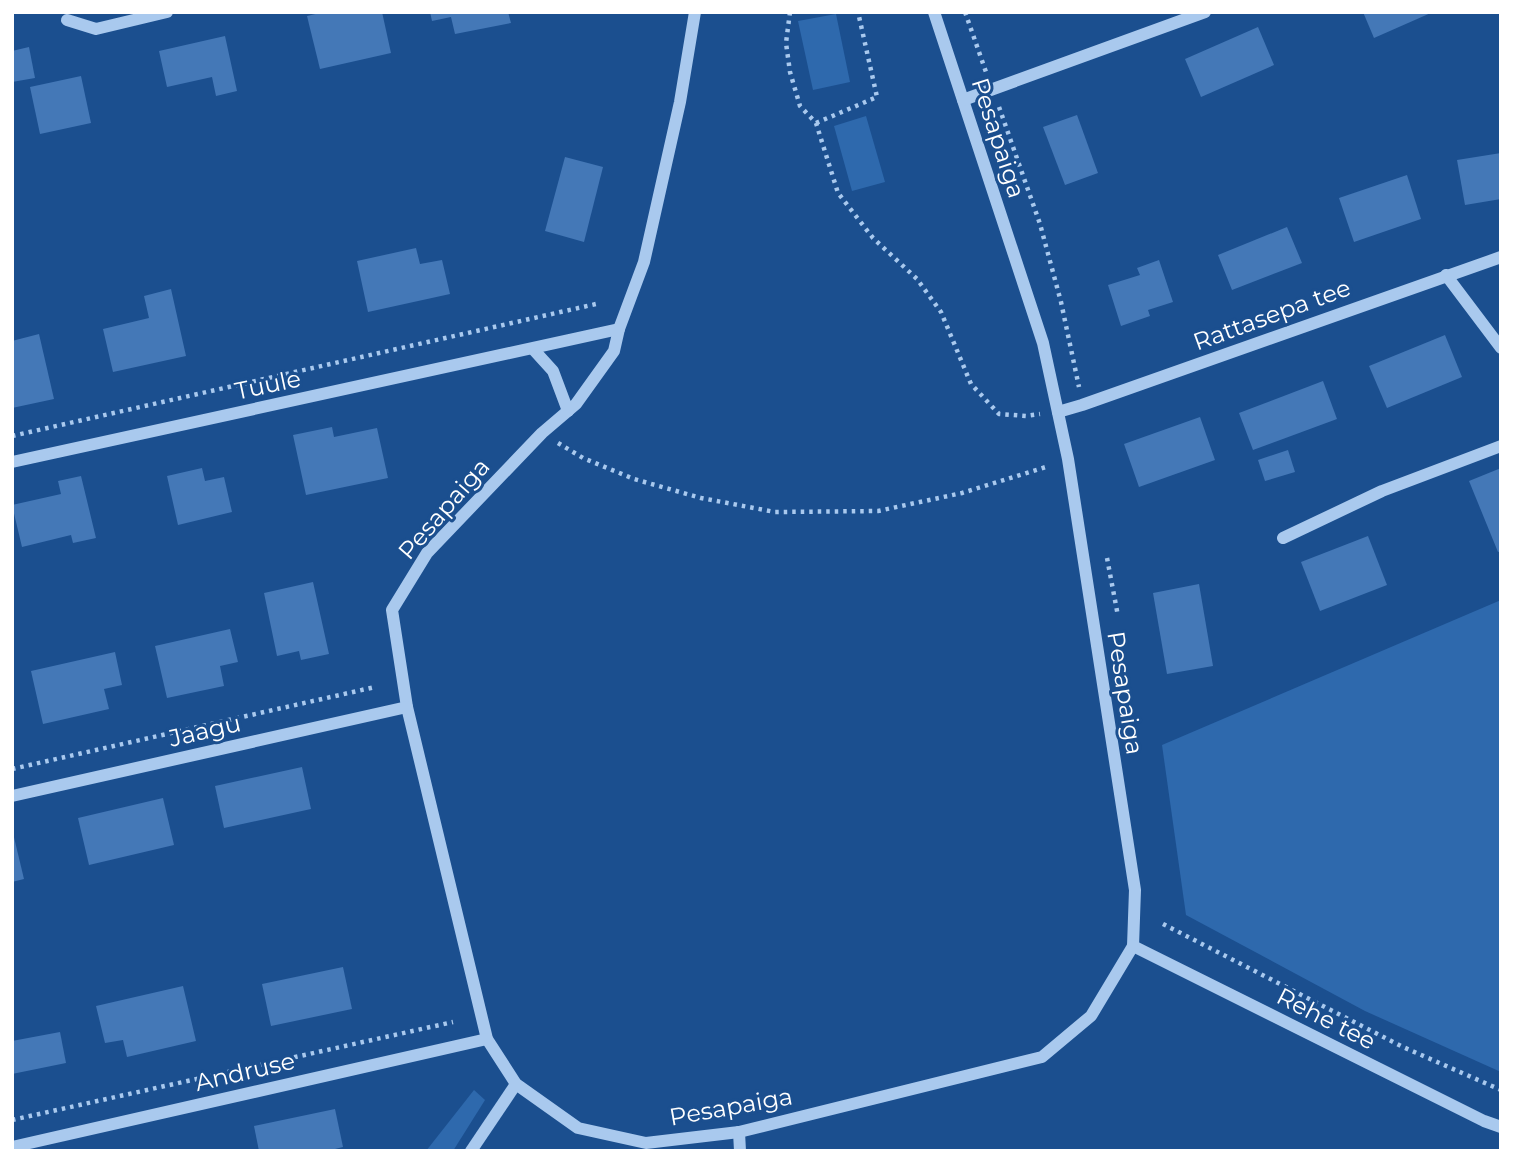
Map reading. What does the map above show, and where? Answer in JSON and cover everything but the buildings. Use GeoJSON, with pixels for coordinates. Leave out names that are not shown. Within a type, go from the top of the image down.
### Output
{"type":"FeatureCollection","features":[{"type":"Feature","properties":{"kind":"street"},"geometry":{"type":"LineString","coordinates":[[67,20],[96,29],[167,12]]}},
{"type":"Feature","properties":{"kind":"street","name":"Pesapaiga"},"geometry":{"type":"LineString","coordinates":[[695,12],[680,102],[644,262],[619,329],[614,351],[576,404],[542,433],[427,553],[392,610],[407,707],[487,1039],[516,1084],[578,1128],[646,1143],[739,1132],[1042,1057],[1091,1016],[1133,946],[1135,890],[1068,459],[1044,342],[934,12]]}},
{"type":"Feature","properties":{"kind":"street"},"geometry":{"type":"LineString","coordinates":[[963,100],[1205,12]]}},
{"type":"Feature","properties":{"kind":"street","name":"Rattasepa tee"},"geometry":{"type":"LineString","coordinates":[[1058,412],[1096,401],[1501,257]]}},
{"type":"Feature","properties":{"kind":"street"},"geometry":{"type":"LineString","coordinates":[[1446,275],[1501,348]]}},
{"type":"Feature","properties":{"kind":"street","name":"Tuule"},"geometry":{"type":"LineString","coordinates":[[12,462],[619,329]]}},
{"type":"Feature","properties":{"kind":"street"},"geometry":{"type":"LineString","coordinates":[[533,349],[553,371],[568,411]]}},
{"type":"Feature","properties":{"kind":"street"},"geometry":{"type":"LineString","coordinates":[[1283,538],[1382,491],[1501,446]]}},
{"type":"Feature","properties":{"kind":"street","name":"Jaagu"},"geometry":{"type":"LineString","coordinates":[[12,796],[407,707]]}},
{"type":"Feature","properties":{"kind":"street","name":"Rehe tee"},"geometry":{"type":"LineString","coordinates":[[1133,946],[1483,1121],[1501,1127]]}},
{"type":"Feature","properties":{"kind":"street","name":"Andruse"},"geometry":{"type":"LineString","coordinates":[[12,1147],[487,1039]]}},
{"type":"Feature","properties":{"kind":"street"},"geometry":{"type":"LineString","coordinates":[[471,1151],[516,1084]]}},
{"type":"Feature","properties":{"kind":"street"},"geometry":{"type":"LineString","coordinates":[[739,1132],[740,1151]]}},
{"type":"Feature","properties":{"kind":"path"},"geometry":{"type":"LineString","coordinates":[[790,12],[786,43],[790,72],[800,106],[816,123],[838,193],[873,238],[917,279],[941,312],[971,384],[999,414],[1026,416],[1058,412]]}},
{"type":"Feature","properties":{"kind":"path"},"geometry":{"type":"LineString","coordinates":[[816,123],[877,97],[858,12]]}},
{"type":"Feature","properties":{"kind":"path"},"geometry":{"type":"LineString","coordinates":[[12,436],[596,304]]}},
{"type":"Feature","properties":{"kind":"path"},"geometry":{"type":"LineString","coordinates":[[542,433],[583,458],[634,479],[701,498],[775,512],[878,511],[962,494],[1068,459]]}},
{"type":"Feature","properties":{"kind":"path"},"geometry":{"type":"LineString","coordinates":[[12,769],[375,687]]}},
{"type":"Feature","properties":{"kind":"path"},"geometry":{"type":"LineString","coordinates":[[1163,924],[1403,1047],[1501,1090]]}},
{"type":"Feature","properties":{"kind":"path"},"geometry":{"type":"LineString","coordinates":[[12,1120],[453,1022]]}},
{"type":"Feature","properties":{"kind":"shaded area"},"geometry":{"type":"Polygon","coordinates":[[[836,14],[850,82],[813,90],[798,21],[836,14]]]}},
{"type":"Feature","properties":{"kind":"shaded area"},"geometry":{"type":"Polygon","coordinates":[[[866,116],[885,182],[852,191],[834,126],[866,116]]]}},
{"type":"Feature","properties":{"kind":"shaded area"},"geometry":{"type":"Polygon","coordinates":[[[1501,600],[1501,1072],[1365,1011],[1186,915],[1162,745],[1501,600]]]}},
{"type":"Feature","properties":{"kind":"shaded area"},"geometry":{"type":"Polygon","coordinates":[[[474,1090],[485,1100],[453,1151],[426,1151],[474,1090]]]}}]}
